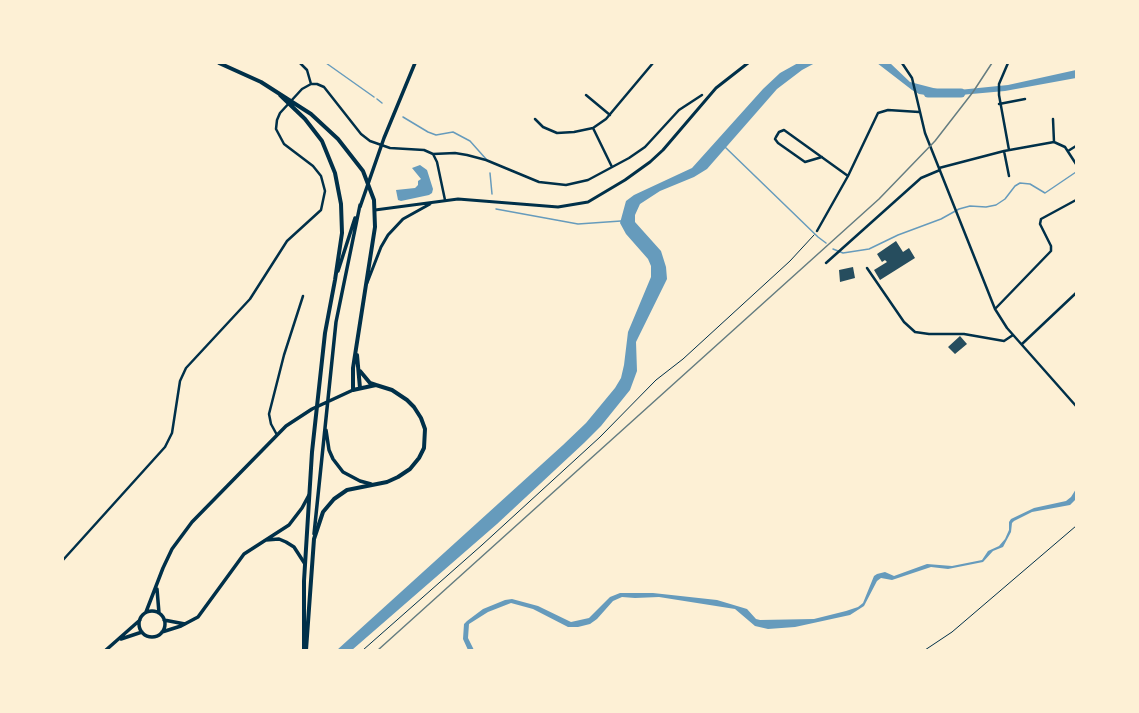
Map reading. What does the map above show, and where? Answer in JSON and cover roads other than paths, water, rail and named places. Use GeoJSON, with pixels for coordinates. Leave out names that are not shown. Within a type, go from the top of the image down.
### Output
{"type":"FeatureCollection","features":[{"type":"Feature","properties":{"kind":"main road"},"geometry":{"type":"LineString","coordinates":[[220,63],[272,88],[298,104],[333,134],[360,166],[367,178],[376,210],[374,238],[352,374],[353,390]]}},
{"type":"Feature","properties":{"kind":"main road"},"geometry":{"type":"LineString","coordinates":[[336,280],[379,151],[415,63]]}},
{"type":"Feature","properties":{"kind":"main road"},"geometry":{"type":"LineString","coordinates":[[284,96],[312,126],[322,141],[335,173],[341,204],[342,221],[336,280],[325,333],[315,421],[305,564],[305,650]]}},
{"type":"Feature","properties":{"kind":"main road"},"geometry":{"type":"LineString","coordinates":[[305,650],[329,383],[341,294],[360,205]]}},
{"type":"Feature","properties":{"kind":"main road"},"geometry":{"type":"LineString","coordinates":[[357,350],[360,370],[360,388]]}},
{"type":"Feature","properties":{"kind":"main road"},"geometry":{"type":"LineString","coordinates":[[314,539],[320,518],[334,499],[347,490],[393,479],[410,469],[421,454],[426,436],[421,418],[407,400],[392,390],[370,383],[360,370]]}},
{"type":"Feature","properties":{"kind":"main road"},"geometry":{"type":"LineString","coordinates":[[106,650],[120,640],[146,612],[172,548],[192,522],[277,435],[305,412],[353,390],[376,385]]}},
{"type":"Feature","properties":{"kind":"main road"},"geometry":{"type":"LineString","coordinates":[[325,427],[329,450],[338,465],[351,477],[372,484]]}},
{"type":"Feature","properties":{"kind":"main road"},"geometry":{"type":"LineString","coordinates":[[140,620],[139,626],[142,632],[147,636],[154,637],[162,632],[186,624],[198,617],[205,610],[244,554],[281,531],[295,519],[310,494]]}},
{"type":"Feature","properties":{"kind":"main road"},"geometry":{"type":"LineString","coordinates":[[265,540],[279,539],[286,542],[294,547],[305,564]]}},
{"type":"Feature","properties":{"kind":"main road"},"geometry":{"type":"LineString","coordinates":[[157,584],[159,613],[164,620],[165,626],[162,632]]}},
{"type":"Feature","properties":{"kind":"main road"},"geometry":{"type":"LineString","coordinates":[[146,612],[152,611],[159,613]]}},
{"type":"Feature","properties":{"kind":"main road"},"geometry":{"type":"LineString","coordinates":[[164,620],[186,624]]}},
{"type":"Feature","properties":{"kind":"main road"},"geometry":{"type":"LineString","coordinates":[[120,640],[142,632]]}},
{"type":"Feature","properties":{"kind":"street"},"geometry":{"type":"LineString","coordinates":[[300,63],[304,67],[311,84]]}},
{"type":"Feature","properties":{"kind":"street"},"geometry":{"type":"LineString","coordinates":[[535,119],[543,127],[557,132],[574,132],[593,128],[610,115],[652,63]]}},
{"type":"Feature","properties":{"kind":"street"},"geometry":{"type":"LineString","coordinates":[[376,210],[445,200],[474,199],[553,207],[578,204],[606,193],[650,162],[663,150],[714,89],[748,63]]}},
{"type":"Feature","properties":{"kind":"street"},"geometry":{"type":"LineString","coordinates":[[903,63],[913,82],[925,132],[995,309],[1013,335],[1076,406]]}},
{"type":"Feature","properties":{"kind":"street"},"geometry":{"type":"LineString","coordinates":[[1008,63],[999,84],[999,104],[1009,150]]}},
{"type":"Feature","properties":{"kind":"street"},"geometry":{"type":"LineString","coordinates":[[63,560],[165,447],[172,433],[180,381],[186,368],[250,299],[287,241],[319,214],[325,197],[321,176],[313,166],[284,144],[278,136],[276,126],[280,113],[302,89],[311,84],[320,85],[328,91],[361,134],[370,141],[390,148],[424,150],[433,154],[455,153],[472,156],[486,160],[539,182],[556,185],[566,185],[588,180],[629,158],[645,147],[679,110],[702,95]]}},
{"type":"Feature","properties":{"kind":"street"},"geometry":{"type":"LineString","coordinates":[[586,95],[610,115]]}},
{"type":"Feature","properties":{"kind":"street"},"geometry":{"type":"LineString","coordinates":[[999,104],[1024,99]]}},
{"type":"Feature","properties":{"kind":"street"},"geometry":{"type":"LineString","coordinates":[[816,232],[848,176],[878,113],[888,110],[919,112]]}},
{"type":"Feature","properties":{"kind":"street"},"geometry":{"type":"LineString","coordinates":[[1053,119],[1054,142]]}},
{"type":"Feature","properties":{"kind":"street"},"geometry":{"type":"LineString","coordinates":[[593,128],[612,167]]}},
{"type":"Feature","properties":{"kind":"street"},"geometry":{"type":"LineString","coordinates":[[822,157],[805,162],[775,139],[777,134],[784,130],[822,157],[848,176]]}},
{"type":"Feature","properties":{"kind":"street"},"geometry":{"type":"LineString","coordinates":[[826,263],[921,178],[940,169],[1004,151],[1054,142],[1063,145],[1076,164]]}},
{"type":"Feature","properties":{"kind":"street"},"geometry":{"type":"LineString","coordinates":[[1068,151],[1076,146]]}},
{"type":"Feature","properties":{"kind":"street"},"geometry":{"type":"LineString","coordinates":[[1004,151],[1009,176]]}},
{"type":"Feature","properties":{"kind":"street"},"geometry":{"type":"LineString","coordinates":[[433,154],[437,162],[445,200]]}},
{"type":"Feature","properties":{"kind":"street"},"geometry":{"type":"LineString","coordinates":[[995,309],[1052,249],[1040,224],[1041,219],[1076,200]]}},
{"type":"Feature","properties":{"kind":"street"},"geometry":{"type":"LineString","coordinates":[[366,285],[380,247],[394,227],[416,211],[438,201]]}},
{"type":"Feature","properties":{"kind":"street"},"geometry":{"type":"LineString","coordinates":[[867,268],[904,322],[916,332],[928,334],[964,334],[1004,341],[1013,335]]}},
{"type":"Feature","properties":{"kind":"street"},"geometry":{"type":"LineString","coordinates":[[1022,344],[1076,293]]}},
{"type":"Feature","properties":{"kind":"street"},"geometry":{"type":"LineString","coordinates":[[277,435],[270,424],[269,414],[284,355],[303,296]]}},
{"type":"Feature","properties":{"kind":"water"},"geometry":{"type":"Polygon","coordinates":[[[798,63],[815,63],[802,70],[777,89],[707,169],[694,177],[660,191],[640,204],[635,215],[635,222],[661,251],[666,267],[667,279],[636,342],[637,371],[630,390],[601,426],[497,524],[352,650],[337,650],[563,445],[586,423],[615,388],[621,378],[628,332],[651,277],[651,266],[648,259],[626,234],[620,223],[626,201],[634,195],[692,168],[763,89],[780,73],[798,63]]]}},
{"type":"Feature","properties":{"kind":"water"},"geometry":{"type":"Polygon","coordinates":[[[877,63],[890,63],[910,82],[941,90],[940,97],[919,94],[877,63]]]}},
{"type":"Feature","properties":{"kind":"water"},"geometry":{"type":"Polygon","coordinates":[[[1076,70],[1076,78],[1005,91],[949,96],[949,91],[1008,85],[1076,70]]]}},
{"type":"Feature","properties":{"kind":"water"},"geometry":{"type":"Polygon","coordinates":[[[420,165],[427,170],[433,189],[432,193],[401,201],[398,200],[396,190],[415,188],[418,185],[418,181],[421,179],[412,168],[420,165]]]}},
{"type":"Feature","properties":{"kind":"water"},"geometry":{"type":"Polygon","coordinates":[[[1076,489],[1076,499],[1070,505],[1032,512],[1014,521],[1012,523],[1011,532],[1003,547],[993,551],[983,562],[948,569],[931,567],[892,580],[881,578],[877,581],[864,606],[850,615],[795,627],[768,629],[755,626],[735,609],[659,597],[622,597],[613,601],[597,619],[590,624],[578,627],[568,627],[533,609],[511,603],[488,612],[469,624],[468,638],[474,650],[468,650],[463,639],[464,624],[467,621],[483,609],[505,600],[512,599],[538,606],[571,622],[589,618],[610,597],[620,593],[653,593],[717,600],[747,609],[756,619],[760,620],[814,619],[858,607],[863,603],[874,576],[877,574],[885,572],[894,576],[927,564],[952,566],[982,560],[988,551],[999,546],[1005,539],[1009,530],[1009,522],[1011,519],[1034,508],[1066,501],[1071,497],[1076,489]]]}},
{"type":"Feature","properties":{"kind":"waterway"},"geometry":{"type":"LineString","coordinates":[[326,63],[374,97]]}},
{"type":"Feature","properties":{"kind":"waterway"},"geometry":{"type":"LineString","coordinates":[[928,93],[961,93]]}},
{"type":"Feature","properties":{"kind":"waterway"},"geometry":{"type":"LineString","coordinates":[[377,99],[382,103]]}},
{"type":"Feature","properties":{"kind":"waterway"},"geometry":{"type":"LineString","coordinates":[[403,117],[436,135],[453,132],[470,141],[486,159]]}},
{"type":"Feature","properties":{"kind":"waterway"},"geometry":{"type":"LineString","coordinates":[[725,147],[826,243]]}},
{"type":"Feature","properties":{"kind":"waterway"},"geometry":{"type":"LineString","coordinates":[[833,249],[843,253],[869,249],[898,235],[941,219],[959,209],[970,206],[986,207],[996,205],[1005,199],[1015,186],[1020,183],[1030,184],[1045,193],[1076,172]]}},
{"type":"Feature","properties":{"kind":"waterway"},"geometry":{"type":"LineString","coordinates":[[490,173],[492,194]]}},
{"type":"Feature","properties":{"kind":"waterway"},"geometry":{"type":"LineString","coordinates":[[496,209],[578,224],[621,221]]}},
{"type":"Feature","properties":{"kind":"railway"},"geometry":{"type":"LineString","coordinates":[[378,650],[879,199],[935,141],[973,92],[992,63]]}}]}
